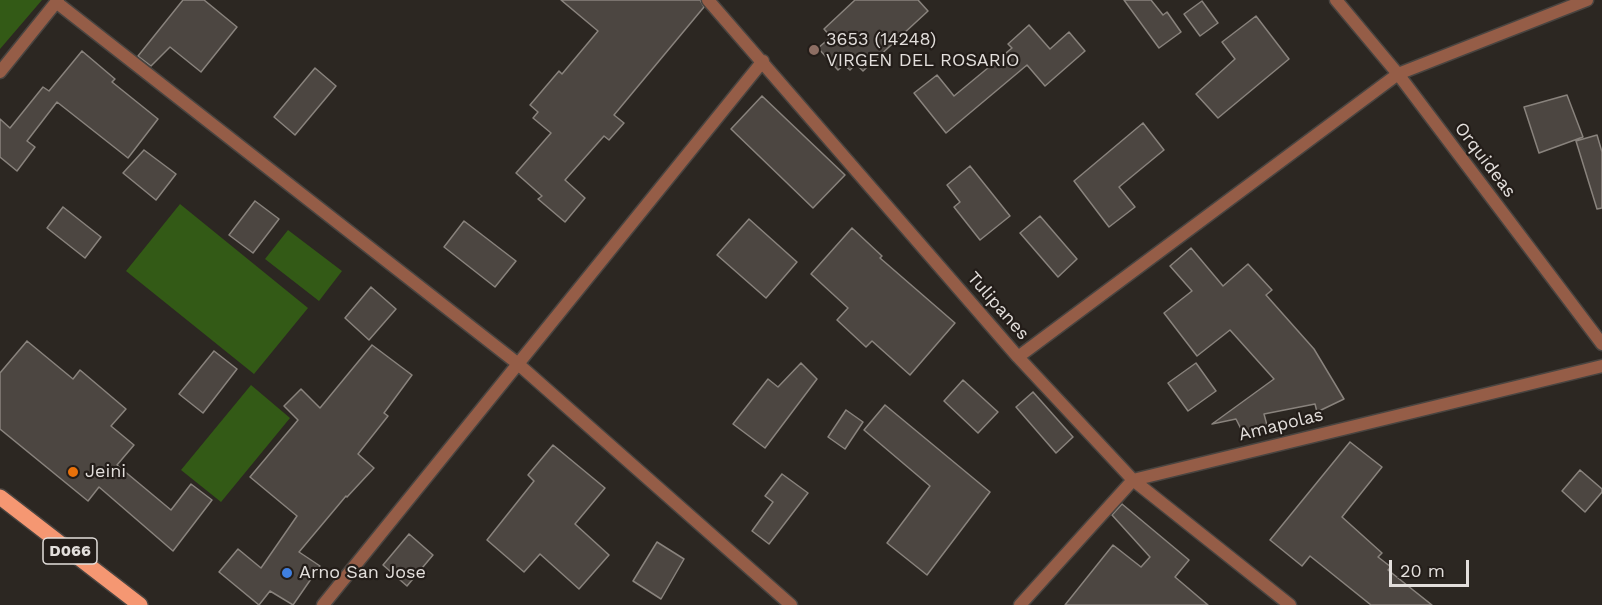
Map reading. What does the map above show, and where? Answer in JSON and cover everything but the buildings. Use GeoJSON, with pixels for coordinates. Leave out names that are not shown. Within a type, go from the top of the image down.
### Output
{"type":"FeatureCollection","features":[{"type":"Feature","properties":{"kind":"main road","name":"D066"},"geometry":{"type":"LineString","coordinates":[[0,497],[140,605]]}},
{"type":"Feature","properties":{"kind":"street","name":"Tulipanes"},"geometry":{"type":"LineString","coordinates":[[708,0],[1018,357],[1133,480],[1290,605]]}},
{"type":"Feature","properties":{"kind":"street","name":"Orquideas"},"geometry":{"type":"LineString","coordinates":[[1336,0],[1398,75],[1602,344]]}},
{"type":"Feature","properties":{"kind":"street"},"geometry":{"type":"LineString","coordinates":[[1018,357],[1398,75],[1587,0]]}},
{"type":"Feature","properties":{"kind":"street"},"geometry":{"type":"LineString","coordinates":[[0,72],[58,1],[517,363],[791,605]]}},
{"type":"Feature","properties":{"kind":"street"},"geometry":{"type":"LineString","coordinates":[[323,605],[763,61]]}},
{"type":"Feature","properties":{"kind":"street","name":"Amapolas"},"geometry":{"type":"LineString","coordinates":[[1133,480],[1602,366]]}},
{"type":"Feature","properties":{"kind":"street"},"geometry":{"type":"LineString","coordinates":[[1020,605],[1133,480]]}},
{"type":"Feature","properties":{"kind":"green space"},"geometry":{"type":"Polygon","coordinates":[[[0,0],[42,0],[0,49],[0,0]]]}},
{"type":"Feature","properties":{"kind":"green space"},"geometry":{"type":"Polygon","coordinates":[[[180,204],[308,308],[254,374],[126,271],[180,204]]]}},
{"type":"Feature","properties":{"kind":"green space"},"geometry":{"type":"Polygon","coordinates":[[[288,230],[342,271],[319,301],[265,259],[288,230]]]}},
{"type":"Feature","properties":{"kind":"green space"},"geometry":{"type":"Polygon","coordinates":[[[251,385],[290,418],[221,502],[181,470],[251,385]]]}},
{"type":"Feature","properties":{"kind":"place","name":"3653 (14248) VIRGEN DEL ROSARIO"},"geometry":{"type":"Point","coordinates":[814,50]}},
{"type":"Feature","properties":{"kind":"place","name":"Jeini"},"geometry":{"type":"Point","coordinates":[73,472]}},
{"type":"Feature","properties":{"kind":"place","name":"Arno San Jose"},"geometry":{"type":"Point","coordinates":[287,573]}}]}
